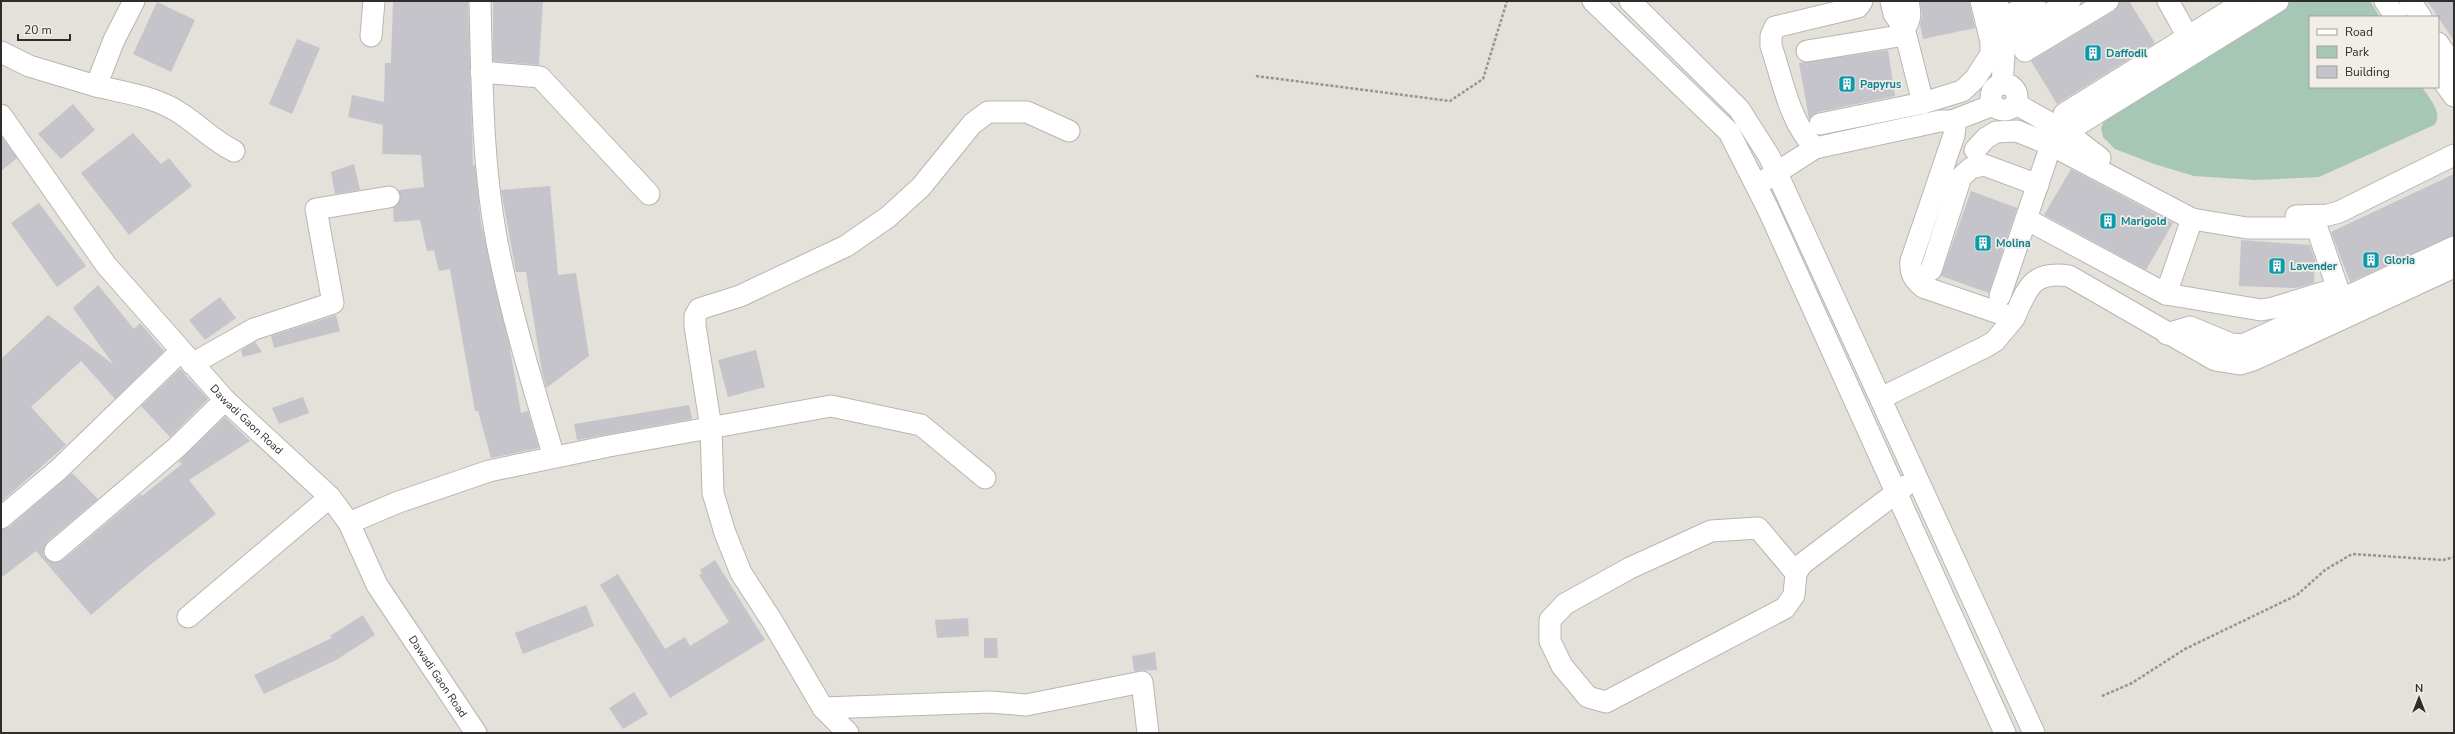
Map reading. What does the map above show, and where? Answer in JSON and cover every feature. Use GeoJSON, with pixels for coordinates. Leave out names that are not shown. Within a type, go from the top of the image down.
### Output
{"type":"FeatureCollection","features":[{"type":"Feature","properties":{"kind":"street"},"geometry":{"type":"LineString","coordinates":[[96,86],[114,40],[134,1]]}},
{"type":"Feature","properties":{"kind":"street"},"geometry":{"type":"LineString","coordinates":[[371,36],[374,1]]}},
{"type":"Feature","properties":{"kind":"street"},"geometry":{"type":"LineString","coordinates":[[480,1],[487,163],[498,251],[518,330],[554,457]]}},
{"type":"Feature","properties":{"kind":"street"},"geometry":{"type":"LineString","coordinates":[[1593,1],[1729,132],[1756,185],[2005,733]]}},
{"type":"Feature","properties":{"kind":"street"},"geometry":{"type":"LineString","coordinates":[[1630,1],[1739,109],[1769,156],[2034,733]]}},
{"type":"Feature","properties":{"kind":"street"},"geometry":{"type":"LineString","coordinates":[[1814,148],[1803,136],[1796,122],[1771,46],[1771,36],[1776,27],[1858,7],[1862,1]]}},
{"type":"Feature","properties":{"kind":"street"},"geometry":{"type":"LineString","coordinates":[[1891,1],[1894,14],[1904,31],[1923,103]]}},
{"type":"Feature","properties":{"kind":"street"},"geometry":{"type":"LineString","coordinates":[[1807,51],[1904,31],[1909,22],[1910,13],[1908,1]]}},
{"type":"Feature","properties":{"kind":"street"},"geometry":{"type":"LineString","coordinates":[[1820,124],[1923,103],[1962,91],[1975,79],[1990,54],[1991,42],[1981,1]]}},
{"type":"Feature","properties":{"kind":"street"},"geometry":{"type":"LineString","coordinates":[[2002,84],[2005,41],[1999,11],[2035,1]]}},
{"type":"Feature","properties":{"kind":"street"},"geometry":{"type":"LineString","coordinates":[[2005,41],[2070,1]]}},
{"type":"Feature","properties":{"kind":"street"},"geometry":{"type":"LineString","coordinates":[[2025,51],[2108,1]]}},
{"type":"Feature","properties":{"kind":"street"},"geometry":{"type":"LineString","coordinates":[[2168,1],[2188,37]]}},
{"type":"Feature","properties":{"kind":"street"},"geometry":{"type":"LineString","coordinates":[[2000,296],[2038,185],[2060,130],[2188,37],[2245,1]]}},
{"type":"Feature","properties":{"kind":"street"},"geometry":{"type":"LineString","coordinates":[[1975,150],[1986,138],[1996,132],[2008,130],[2024,133],[2060,130],[2278,1]]}},
{"type":"Feature","properties":{"kind":"street"},"geometry":{"type":"LineString","coordinates":[[2385,1],[2395,16]]}},
{"type":"Feature","properties":{"kind":"street"},"geometry":{"type":"LineString","coordinates":[[2410,1],[2420,16]]}},
{"type":"Feature","properties":{"kind":"street"},"geometry":{"type":"LineString","coordinates":[[2439,44],[2454,67]]}},
{"type":"Feature","properties":{"kind":"street"},"geometry":{"type":"LineString","coordinates":[[1,52],[29,66],[96,86],[157,100],[183,115],[214,141],[234,151]]}},
{"type":"Feature","properties":{"kind":"street"},"geometry":{"type":"LineString","coordinates":[[482,72],[540,76],[650,194]]}},
{"type":"Feature","properties":{"kind":"street"},"geometry":{"type":"LineString","coordinates":[[2439,75],[2454,96]]}},
{"type":"Feature","properties":{"kind":"street"},"geometry":{"type":"LineString","coordinates":[[1993,105],[1992,92],[2002,84],[2010,85],[2016,91],[2016,104]]}},
{"type":"Feature","properties":{"kind":"street"},"geometry":{"type":"LineString","coordinates":[[1756,185],[1814,148],[1940,121],[1952,121],[1993,105],[2005,110],[2016,104]]}},
{"type":"Feature","properties":{"kind":"street"},"geometry":{"type":"LineString","coordinates":[[2016,104],[2060,130],[2192,219],[2246,228],[2317,228],[2353,216],[2398,196],[2454,166]]}},
{"type":"Feature","properties":{"kind":"street"},"geometry":{"type":"LineString","coordinates":[[848,733],[823,708],[772,621],[741,573],[725,533],[713,493],[711,428],[695,326],[695,316],[699,309],[740,296],[846,246],[888,218],[921,186],[972,124],[988,112],[1027,112],[1069,131]]}},
{"type":"Feature","properties":{"kind":"street","name":"Dawadi Gaon Road"},"geometry":{"type":"LineString","coordinates":[[1,115],[106,265],[187,358],[226,400],[330,497],[349,523],[377,585],[476,733]]}},
{"type":"Feature","properties":{"kind":"street"},"geometry":{"type":"LineString","coordinates":[[1952,121],[1955,127],[1954,135],[1911,261],[1910,270],[1914,279],[1923,287],[2014,318]]}},
{"type":"Feature","properties":{"kind":"street"},"geometry":{"type":"LineString","coordinates":[[2060,130],[2086,149],[2183,207],[2207,215],[2328,215],[2339,212],[2454,155]]}},
{"type":"Feature","properties":{"kind":"street"},"geometry":{"type":"LineString","coordinates":[[1931,270],[1960,177],[1971,168],[1984,165],[2038,185]]}},
{"type":"Feature","properties":{"kind":"street"},"geometry":{"type":"LineString","coordinates":[[1,518],[187,358],[254,329],[333,303],[316,209],[388,197]]}},
{"type":"Feature","properties":{"kind":"street"},"geometry":{"type":"LineString","coordinates":[[2166,294],[2192,219]]}},
{"type":"Feature","properties":{"kind":"street"},"geometry":{"type":"LineString","coordinates":[[2026,220],[2166,294],[2261,310],[2339,293]]}},
{"type":"Feature","properties":{"kind":"street"},"geometry":{"type":"LineString","coordinates":[[2317,228],[2339,293]]}},
{"type":"Feature","properties":{"kind":"street"},"geometry":{"type":"LineString","coordinates":[[2167,334],[2190,327],[2231,344],[2243,345],[2339,293],[2454,246]]}},
{"type":"Feature","properties":{"kind":"street"},"geometry":{"type":"LineString","coordinates":[[1881,398],[1990,344],[2014,318],[2028,287],[2044,276],[2055,274],[2069,276],[2167,334],[2215,360],[2240,364],[2253,360],[2454,267]]}},
{"type":"Feature","properties":{"kind":"street"},"geometry":{"type":"LineString","coordinates":[[55,551],[176,448],[226,400]]}},
{"type":"Feature","properties":{"kind":"street"},"geometry":{"type":"LineString","coordinates":[[349,523],[396,503],[489,471],[554,457],[831,406],[921,425],[985,478]]}},
{"type":"Feature","properties":{"kind":"street"},"geometry":{"type":"LineString","coordinates":[[1796,573],[1758,528],[1711,531],[1630,568],[1565,604],[1550,620],[1550,641],[1562,666],[1588,697],[1606,702],[1785,608],[1794,595],[1796,573],[1802,564],[1917,478]]}},
{"type":"Feature","properties":{"kind":"street"},"geometry":{"type":"LineString","coordinates":[[188,617],[330,497]]}},
{"type":"Feature","properties":{"kind":"street"},"geometry":{"type":"LineString","coordinates":[[823,708],[990,702],[1026,705],[1142,682],[1148,733]]}},
{"type":"Feature","properties":{"kind":"path"},"geometry":{"type":"LineString","coordinates":[[1256,76],[1450,100],[1483,78],[1508,1]]}},
{"type":"Feature","properties":{"kind":"path"},"geometry":{"type":"LineString","coordinates":[[2102,696],[2132,683],[2185,649],[2297,595],[2325,570],[2352,554],[2443,560],[2454,557]]}},
{"type":"Feature","properties":{"kind":"green space"},"geometry":{"type":"Polygon","coordinates":[[[2289,1],[2370,1],[2379,16],[2309,16],[2309,88],[2423,88],[2432,101],[2436,111],[2437,121],[2434,125],[2319,177],[2255,180],[2194,176],[2154,164],[2115,149],[2103,137],[2101,128],[2108,112],[2289,1]]]}},
{"type":"Feature","properties":{"kind":"building"},"geometry":{"type":"Polygon","coordinates":[[[393,1],[468,2],[473,165],[475,165],[481,223],[509,343],[521,413],[528,411],[539,448],[491,458],[478,411],[475,411],[450,269],[439,271],[434,250],[427,251],[420,220],[394,222],[393,208],[400,201],[399,190],[424,187],[421,155],[382,154],[383,125],[348,117],[352,95],[384,102],[385,63],[391,63],[393,1]]]}},
{"type":"Feature","properties":{"kind":"building"},"geometry":{"type":"Polygon","coordinates":[[[493,1],[543,1],[539,65],[493,61],[493,1]]]}},
{"type":"Feature","properties":{"kind":"building"},"geometry":{"type":"Polygon","coordinates":[[[1920,1],[1969,1],[1975,28],[1923,39],[1920,25],[1922,15],[1920,1]]]}},
{"type":"Feature","properties":{"kind":"building","name":"Daffodil"},"geometry":{"type":"Polygon","coordinates":[[[2120,1],[2129,1],[2155,43],[2057,104],[2031,61],[2114,11],[2120,1]]]}},
{"type":"Feature","properties":{"kind":"building"},"geometry":{"type":"Polygon","coordinates":[[[2427,1],[2454,1],[2454,41],[2439,18],[2439,16],[2437,16],[2427,1]]]}},
{"type":"Feature","properties":{"kind":"building"},"geometry":{"type":"Polygon","coordinates":[[[157,2],[195,20],[171,72],[133,54],[157,2]]]}},
{"type":"Feature","properties":{"kind":"building"},"geometry":{"type":"Polygon","coordinates":[[[297,39],[320,48],[292,114],[269,104],[297,39]]]}},
{"type":"Feature","properties":{"kind":"building","name":"Papyrus"},"geometry":{"type":"Polygon","coordinates":[[[1888,50],[1895,96],[1818,112],[1809,119],[1799,63],[1888,50]]]}},
{"type":"Feature","properties":{"kind":"building"},"geometry":{"type":"Polygon","coordinates":[[[73,104],[95,130],[61,159],[38,134],[73,104]]]}},
{"type":"Feature","properties":{"kind":"building"},"geometry":{"type":"Polygon","coordinates":[[[133,133],[161,164],[169,158],[192,186],[129,235],[81,173],[133,133]]]}},
{"type":"Feature","properties":{"kind":"building"},"geometry":{"type":"Polygon","coordinates":[[[1,136],[17,158],[1,171],[1,136]]]}},
{"type":"Feature","properties":{"kind":"building"},"geometry":{"type":"Polygon","coordinates":[[[354,164],[360,190],[335,194],[331,172],[354,164]]]}},
{"type":"Feature","properties":{"kind":"building","name":"Marigold"},"geometry":{"type":"Polygon","coordinates":[[[2071,169],[2173,223],[2146,270],[2044,215],[2071,169]]]}},
{"type":"Feature","properties":{"kind":"building","name":"Gloria"},"geometry":{"type":"Polygon","coordinates":[[[2454,174],[2454,235],[2350,282],[2331,232],[2454,174]]]}},
{"type":"Feature","properties":{"kind":"building"},"geometry":{"type":"Polygon","coordinates":[[[550,186],[558,275],[576,273],[589,356],[546,388],[542,372],[526,272],[516,272],[501,190],[550,186]]]}},
{"type":"Feature","properties":{"kind":"building","name":"Molina"},"geometry":{"type":"Polygon","coordinates":[[[1971,191],[2017,208],[1989,293],[1941,276],[1971,191]]]}},
{"type":"Feature","properties":{"kind":"building"},"geometry":{"type":"Polygon","coordinates":[[[39,203],[86,266],[57,287],[11,223],[39,203]]]}},
{"type":"Feature","properties":{"kind":"building","name":"Lavender"},"geometry":{"type":"Polygon","coordinates":[[[2241,240],[2310,245],[2315,260],[2314,283],[2296,288],[2239,286],[2241,240]]]}},
{"type":"Feature","properties":{"kind":"building"},"geometry":{"type":"Polygon","coordinates":[[[98,285],[134,329],[140,323],[164,351],[115,399],[81,361],[31,407],[66,445],[1,502],[1,359],[48,315],[113,364],[73,308],[98,285]]]}},
{"type":"Feature","properties":{"kind":"building"},"geometry":{"type":"Polygon","coordinates":[[[220,297],[236,318],[205,340],[189,320],[220,297]]]}},
{"type":"Feature","properties":{"kind":"building"},"geometry":{"type":"Polygon","coordinates":[[[336,315],[340,331],[274,348],[271,336],[336,315]]]}},
{"type":"Feature","properties":{"kind":"building"},"geometry":{"type":"Polygon","coordinates":[[[255,342],[262,352],[243,357],[241,350],[255,342]]]}},
{"type":"Feature","properties":{"kind":"building"},"geometry":{"type":"Polygon","coordinates":[[[756,350],[765,387],[728,397],[718,360],[756,350]]]}},
{"type":"Feature","properties":{"kind":"building"},"geometry":{"type":"Polygon","coordinates":[[[180,369],[208,399],[170,437],[141,406],[180,369]]]}},
{"type":"Feature","properties":{"kind":"building"},"geometry":{"type":"Polygon","coordinates":[[[303,397],[309,413],[279,424],[272,408],[303,397]]]}},
{"type":"Feature","properties":{"kind":"building"},"geometry":{"type":"Polygon","coordinates":[[[689,405],[692,419],[577,440],[574,424],[689,405]]]}},
{"type":"Feature","properties":{"kind":"building"},"geometry":{"type":"Polygon","coordinates":[[[225,417],[250,441],[189,480],[216,514],[145,569],[91,615],[36,551],[1,578],[1,530],[9,527],[72,473],[98,499],[47,542],[43,554],[51,562],[63,560],[141,494],[142,496],[182,464],[179,461],[225,417]]]}},
{"type":"Feature","properties":{"kind":"building"},"geometry":{"type":"Polygon","coordinates":[[[715,560],[765,640],[670,698],[600,585],[618,574],[665,649],[685,637],[690,646],[729,622],[699,575],[702,573],[700,570],[715,560]]]}},
{"type":"Feature","properties":{"kind":"building"},"geometry":{"type":"Polygon","coordinates":[[[586,605],[594,626],[523,654],[515,633],[586,605]]]}},
{"type":"Feature","properties":{"kind":"building"},"geometry":{"type":"Polygon","coordinates":[[[363,615],[375,635],[336,660],[264,694],[254,675],[332,638],[330,636],[363,615]]]}},
{"type":"Feature","properties":{"kind":"building"},"geometry":{"type":"Polygon","coordinates":[[[968,618],[969,636],[937,638],[935,620],[968,618]]]}},
{"type":"Feature","properties":{"kind":"building"},"geometry":{"type":"Polygon","coordinates":[[[984,638],[997,638],[998,658],[984,658],[984,638]]]}},
{"type":"Feature","properties":{"kind":"building"},"geometry":{"type":"Polygon","coordinates":[[[1155,652],[1157,670],[1134,671],[1132,656],[1155,652]]]}},
{"type":"Feature","properties":{"kind":"building"},"geometry":{"type":"Polygon","coordinates":[[[634,692],[648,714],[623,729],[609,708],[634,692]]]}},
{"type":"Feature","properties":{"kind":"place","name":"Daffodil"},"geometry":{"type":"Point","coordinates":[2093,53]}},
{"type":"Feature","properties":{"kind":"place","name":"Papyrus"},"geometry":{"type":"Point","coordinates":[1847,84]}},
{"type":"Feature","properties":{"kind":"place","name":"Marigold"},"geometry":{"type":"Point","coordinates":[2108,221]}},
{"type":"Feature","properties":{"kind":"place","name":"Molina"},"geometry":{"type":"Point","coordinates":[1983,243]}},
{"type":"Feature","properties":{"kind":"place","name":"Gloria"},"geometry":{"type":"Point","coordinates":[2371,260]}},
{"type":"Feature","properties":{"kind":"place","name":"Lavender"},"geometry":{"type":"Point","coordinates":[2277,266]}}]}
